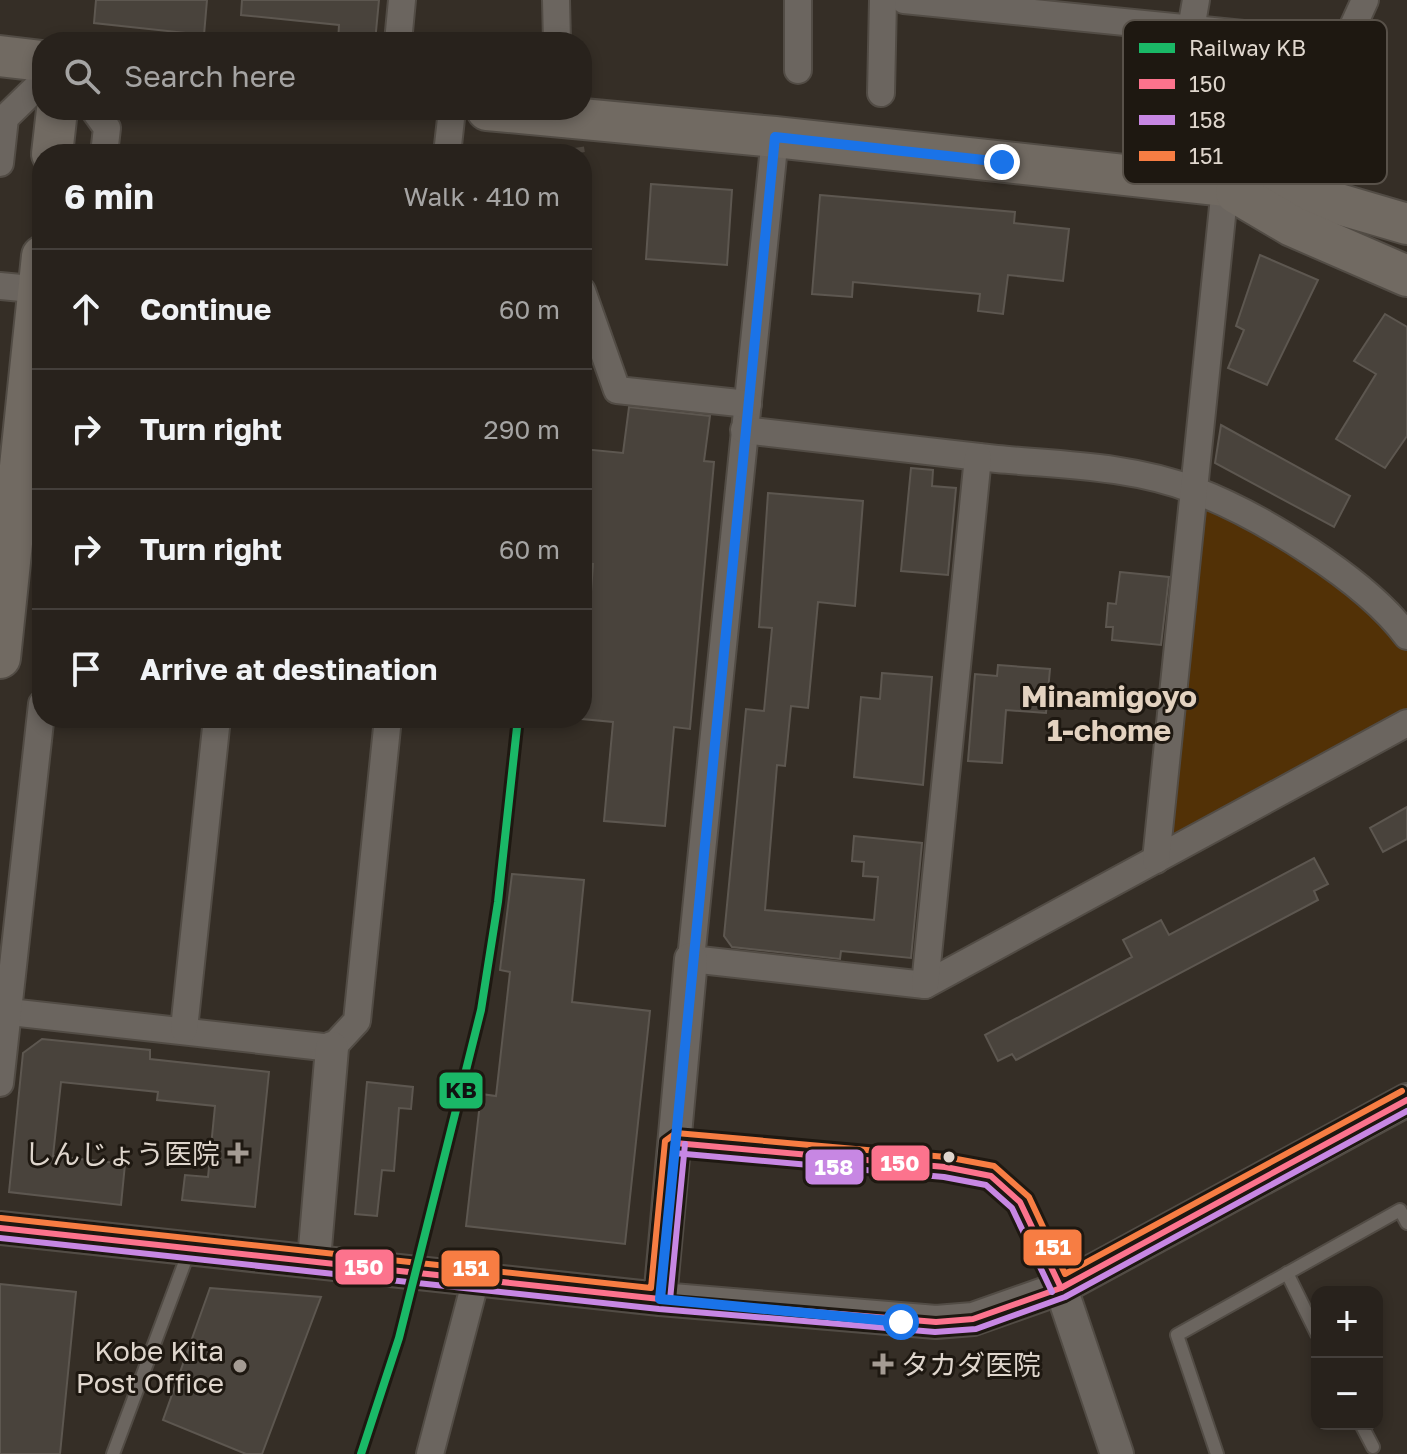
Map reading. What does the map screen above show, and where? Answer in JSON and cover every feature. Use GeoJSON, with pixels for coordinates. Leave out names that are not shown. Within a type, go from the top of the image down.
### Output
{"type":"FeatureCollection","features":[{"type":"Feature","properties":{"kind":"main road"},"geometry":{"type":"LineString","coordinates":[[0,56],[32,60]]}},
{"type":"Feature","properties":{"kind":"main road"},"geometry":{"type":"LineString","coordinates":[[592,119],[1123,176]]}},
{"type":"Feature","properties":{"kind":"main road"},"geometry":{"type":"LineString","coordinates":[[53,144],[56,120]]}},
{"type":"Feature","properties":{"kind":"main road"},"geometry":{"type":"LineString","coordinates":[[1198,184],[1308,195],[1407,224]]}},
{"type":"Feature","properties":{"kind":"main road"},"geometry":{"type":"LineString","coordinates":[[1225,187],[1292,226],[1407,276]]}},
{"type":"Feature","properties":{"kind":"main road"},"geometry":{"type":"LineString","coordinates":[[0,658],[31,281]]}},
{"type":"Feature","properties":{"kind":"street"},"geometry":{"type":"LineString","coordinates":[[399,32],[402,0]]}},
{"type":"Feature","properties":{"kind":"street"},"geometry":{"type":"LineString","coordinates":[[556,0],[557,32]]}},
{"type":"Feature","properties":{"kind":"street"},"geometry":{"type":"LineString","coordinates":[[798,0],[798,70]]}},
{"type":"Feature","properties":{"kind":"street"},"geometry":{"type":"LineString","coordinates":[[881,93],[883,0]]}},
{"type":"Feature","properties":{"kind":"street"},"geometry":{"type":"LineString","coordinates":[[904,0],[1123,22]]}},
{"type":"Feature","properties":{"kind":"street"},"geometry":{"type":"LineString","coordinates":[[1193,20],[1196,0]]}},
{"type":"Feature","properties":{"kind":"street"},"geometry":{"type":"LineString","coordinates":[[1356,20],[1365,0]]}},
{"type":"Feature","properties":{"kind":"street"},"geometry":{"type":"LineString","coordinates":[[0,163],[5,118],[32,92]]}},
{"type":"Feature","properties":{"kind":"street"},"geometry":{"type":"LineString","coordinates":[[101,120],[107,128],[105,144]]}},
{"type":"Feature","properties":{"kind":"street"},"geometry":{"type":"LineString","coordinates":[[448,144],[451,120]]}},
{"type":"Feature","properties":{"kind":"street"},"geometry":{"type":"LineString","coordinates":[[660,1299],[691,959],[775,137]]}},
{"type":"Feature","properties":{"kind":"street"},"geometry":{"type":"LineString","coordinates":[[1156,860],[1225,187]]}},
{"type":"Feature","properties":{"kind":"street"},"geometry":{"type":"LineString","coordinates":[[592,319],[617,390],[748,404]]}},
{"type":"Feature","properties":{"kind":"street"},"geometry":{"type":"LineString","coordinates":[[744,430],[1115,471],[1194,489],[1270,527],[1321,559],[1396,621],[1407,636]]}},
{"type":"Feature","properties":{"kind":"street"},"geometry":{"type":"LineString","coordinates":[[925,985],[978,457]]}},
{"type":"Feature","properties":{"kind":"street"},"geometry":{"type":"LineString","coordinates":[[691,959],[925,985],[1407,723]]}},
{"type":"Feature","properties":{"kind":"street"},"geometry":{"type":"LineString","coordinates":[[0,1083],[4,1011],[39,728]]}},
{"type":"Feature","properties":{"kind":"street"},"geometry":{"type":"LineString","coordinates":[[184,1029],[216,728]]}},
{"type":"Feature","properties":{"kind":"street"},"geometry":{"type":"LineString","coordinates":[[314,1260],[332,1048],[357,1021],[387,728]]}},
{"type":"Feature","properties":{"kind":"street"},"geometry":{"type":"LineString","coordinates":[[4,1011],[332,1048]]}},
{"type":"Feature","properties":{"kind":"street"},"geometry":{"type":"LineString","coordinates":[[0,1228],[191,1246],[660,1299],[936,1322],[973,1319],[1061,1288],[1407,1100]]}},
{"type":"Feature","properties":{"kind":"street"},"geometry":{"type":"LineString","coordinates":[[675,1143],[945,1167],[991,1176],[1020,1202],[1061,1288],[1117,1454]]}},
{"type":"Feature","properties":{"kind":"street"},"geometry":{"type":"LineString","coordinates":[[430,1454],[462,1278]]}},
{"type":"Feature","properties":{"kind":"lane"},"geometry":{"type":"LineString","coordinates":[[1217,1454],[1177,1335],[1400,1210],[1407,1223]]}},
{"type":"Feature","properties":{"kind":"lane"},"geometry":{"type":"LineString","coordinates":[[113,1454],[191,1246]]}},
{"type":"Feature","properties":{"kind":"lane"},"geometry":{"type":"LineString","coordinates":[[1287,1273],[1311,1322]]}},
{"type":"Feature","properties":{"kind":"lane"},"geometry":{"type":"LineString","coordinates":[[1364,1430],[1373,1447]]}},
{"type":"Feature","properties":{"kind":"shaded area"},"geometry":{"type":"Polygon","coordinates":[[[1194,489],[1270,527],[1407,636],[1407,723],[1156,860],[1194,489]]]}},
{"type":"Feature","properties":{"kind":"building"},"geometry":{"type":"Polygon","coordinates":[[[96,0],[207,0],[204,32],[94,23],[96,0]]]}},
{"type":"Feature","properties":{"kind":"building"},"geometry":{"type":"Polygon","coordinates":[[[242,0],[379,0],[376,32],[339,32],[339,25],[241,15],[242,0]]]}},
{"type":"Feature","properties":{"kind":"building"},"geometry":{"type":"Polygon","coordinates":[[[651,184],[732,190],[727,265],[646,259],[651,184]]]}},
{"type":"Feature","properties":{"kind":"building"},"geometry":{"type":"Polygon","coordinates":[[[820,195],[1015,212],[1014,223],[1069,229],[1063,281],[1008,275],[1003,314],[978,311],[980,294],[853,282],[852,297],[812,294],[820,195]]]}},
{"type":"Feature","properties":{"kind":"building"},"geometry":{"type":"Polygon","coordinates":[[[1260,255],[1318,280],[1267,385],[1228,368],[1244,330],[1236,326],[1260,255]]]}},
{"type":"Feature","properties":{"kind":"building"},"geometry":{"type":"Polygon","coordinates":[[[1385,314],[1407,327],[1407,436],[1385,468],[1336,439],[1376,374],[1354,361],[1385,314]]]}},
{"type":"Feature","properties":{"kind":"building"},"geometry":{"type":"Polygon","coordinates":[[[629,407],[710,416],[704,461],[714,462],[690,729],[674,727],[665,826],[604,821],[613,722],[592,720],[592,450],[623,453],[629,407]]]}},
{"type":"Feature","properties":{"kind":"building"},"geometry":{"type":"Polygon","coordinates":[[[1221,425],[1350,496],[1334,527],[1215,463],[1221,425]]]}},
{"type":"Feature","properties":{"kind":"building"},"geometry":{"type":"Polygon","coordinates":[[[911,468],[933,470],[932,486],[956,488],[948,575],[901,571],[911,468]]]}},
{"type":"Feature","properties":{"kind":"building"},"geometry":{"type":"Polygon","coordinates":[[[768,493],[863,501],[855,606],[818,602],[808,708],[791,706],[785,766],[777,765],[765,910],[874,920],[878,877],[863,876],[864,862],[852,861],[854,836],[922,843],[911,958],[841,951],[840,959],[732,947],[724,936],[746,709],[764,711],[772,628],[759,627],[768,493]]]}},
{"type":"Feature","properties":{"kind":"building"},"geometry":{"type":"Polygon","coordinates":[[[1120,572],[1169,577],[1161,645],[1112,640],[1113,627],[1106,627],[1108,603],[1116,604],[1120,572]]]}},
{"type":"Feature","properties":{"kind":"building"},"geometry":{"type":"Polygon","coordinates":[[[998,665],[1050,669],[1046,713],[1006,710],[1002,763],[968,761],[975,674],[997,676],[998,665]]]}},
{"type":"Feature","properties":{"kind":"building"},"geometry":{"type":"Polygon","coordinates":[[[882,673],[932,677],[923,785],[854,777],[861,697],[880,699],[882,673]]]}},
{"type":"Feature","properties":{"kind":"building"},"geometry":{"type":"Polygon","coordinates":[[[1407,807],[1407,839],[1383,852],[1370,828],[1407,807]]]}},
{"type":"Feature","properties":{"kind":"building"},"geometry":{"type":"Polygon","coordinates":[[[1314,858],[1328,884],[1314,891],[1318,900],[1016,1060],[1012,1054],[998,1061],[985,1035],[1132,957],[1123,940],[1161,920],[1169,935],[1314,858]]]}},
{"type":"Feature","properties":{"kind":"building"},"geometry":{"type":"Polygon","coordinates":[[[512,874],[584,880],[572,1002],[650,1011],[625,1244],[466,1226],[481,1094],[496,1096],[510,972],[500,970],[512,874]]]}},
{"type":"Feature","properties":{"kind":"building"},"geometry":{"type":"Polygon","coordinates":[[[42,1039],[150,1050],[150,1059],[269,1072],[255,1207],[182,1200],[185,1175],[208,1177],[215,1106],[157,1100],[158,1092],[61,1082],[53,1156],[125,1164],[121,1205],[9,1192],[23,1053],[42,1039]]]}},
{"type":"Feature","properties":{"kind":"building"},"geometry":{"type":"Polygon","coordinates":[[[367,1082],[413,1087],[411,1109],[399,1108],[394,1171],[382,1170],[377,1216],[355,1214],[367,1082]]]}},
{"type":"Feature","properties":{"kind":"building"},"geometry":{"type":"Polygon","coordinates":[[[0,1284],[76,1292],[60,1454],[0,1454],[0,1284]]]}},
{"type":"Feature","properties":{"kind":"building"},"geometry":{"type":"Polygon","coordinates":[[[210,1288],[321,1297],[262,1454],[246,1454],[163,1420],[210,1288]]]}},
{"type":"Feature","properties":{"kind":"tunnel"},"geometry":{"type":"LineString","coordinates":[[567,120],[570,144]]}},
{"type":"Feature","properties":{"kind":"rail line","name":"KB"},"geometry":{"type":"LineString","coordinates":[[361,1454],[399,1338],[481,1010],[498,902],[517,728]]}},
{"type":"Feature","properties":{"kind":"transit line","name":"151"},"geometry":{"type":"LineString","coordinates":[[1,1218],[651,1288],[665,1141],[676,1133],[946,1157],[994,1166],[1029,1197],[1065,1274],[1402,1091]]}},
{"type":"Feature","properties":{"kind":"transit line","name":"150"},"geometry":{"type":"LineString","coordinates":[[0,1228],[660,1299],[936,1322],[973,1319],[1061,1288],[1407,1100]]}},
{"type":"Feature","properties":{"kind":"transit line","name":"158"},"geometry":{"type":"LineString","coordinates":[[0,1238],[659,1309],[935,1332],[976,1329],[1065,1297],[1407,1111]]}},
{"type":"Feature","properties":{"kind":"transit line","name":"150"},"geometry":{"type":"LineString","coordinates":[[675,1143],[945,1167],[991,1176],[1020,1202],[1061,1288]]}},
{"type":"Feature","properties":{"kind":"transit line","name":"150"},"geometry":{"type":"LineString","coordinates":[[660,1299],[675,1143]]}},
{"type":"Feature","properties":{"kind":"transit line","name":"158"},"geometry":{"type":"LineString","coordinates":[[670,1300],[685,1144]]}},
{"type":"Feature","properties":{"kind":"transit line","name":"158"},"geometry":{"type":"LineString","coordinates":[[674,1153],[944,1177],[986,1185],[1012,1208],[1052,1292]]}},
{"type":"Feature","properties":{"kind":"place","name":"しんじょう医院"},"geometry":{"type":"Point","coordinates":[238,1153]}},
{"type":"Feature","properties":{"kind":"place","name":"タカダ医院"},"geometry":{"type":"Point","coordinates":[883,1364]}},
{"type":"Feature","properties":{"kind":"place","name":"Kobe Kita Post Office"},"geometry":{"type":"Point","coordinates":[240,1366]}},
{"type":"Feature","properties":{"kind":"district","name":"Minamigoyo 1-chome"},"geometry":{"type":"Point","coordinates":[1109,713]}},
{"type":"Feature","properties":{"kind":"route"},"geometry":{"type":"LineString","coordinates":[[901,1322],[660,1299],[691,959],[775,137],[1002,162]]}}]}
